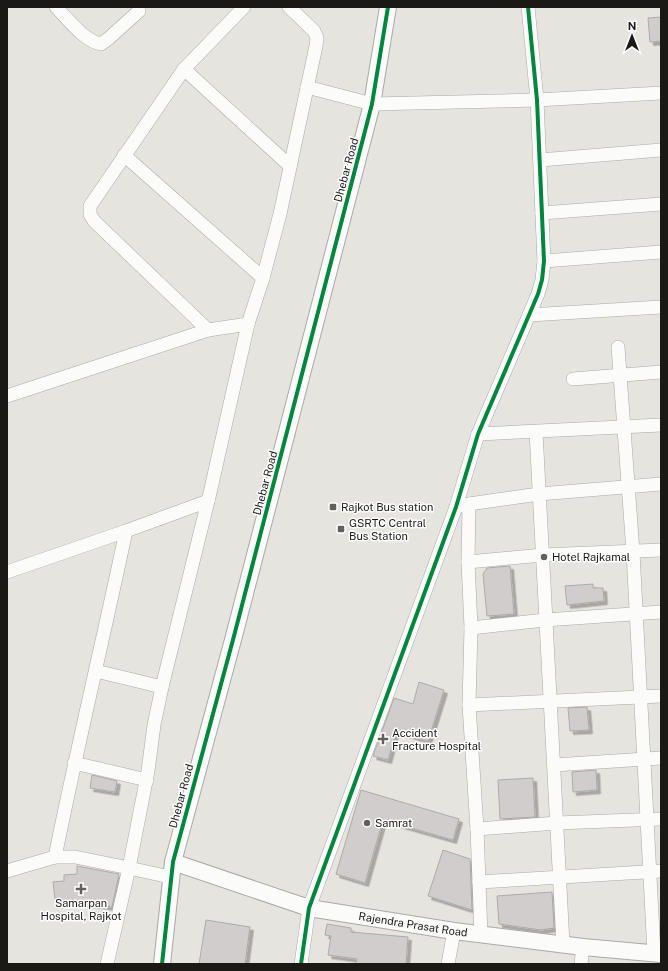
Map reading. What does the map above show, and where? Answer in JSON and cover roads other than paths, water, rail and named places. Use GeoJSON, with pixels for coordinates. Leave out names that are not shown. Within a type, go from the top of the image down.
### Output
{"type":"FeatureCollection","features":[{"type":"Feature","properties":{"kind":"street"},"geometry":{"type":"LineString","coordinates":[[56,7],[87,38],[93,42],[101,44],[139,11]]}},
{"type":"Feature","properties":{"kind":"street"},"geometry":{"type":"LineString","coordinates":[[208,330],[94,221],[90,214],[90,206],[124,154],[184,69],[244,7]]}},
{"type":"Feature","properties":{"kind":"street"},"geometry":{"type":"LineString","coordinates":[[107,964],[147,780],[154,725],[162,687],[208,500],[248,324],[263,278],[280,214],[317,38],[314,31],[289,7]]}},
{"type":"Feature","properties":{"kind":"street","name":"Dhebar Road"},"geometry":{"type":"LineString","coordinates":[[162,964],[172,870],[372,104],[388,7]]}},
{"type":"Feature","properties":{"kind":"street"},"geometry":{"type":"LineString","coordinates":[[302,964],[309,908],[456,507],[478,434],[529,315],[542,280],[544,261],[537,100],[528,7]]}},
{"type":"Feature","properties":{"kind":"street"},"geometry":{"type":"LineString","coordinates":[[184,69],[290,166]]}},
{"type":"Feature","properties":{"kind":"street"},"geometry":{"type":"LineString","coordinates":[[307,87],[372,104],[537,100],[661,93]]}},
{"type":"Feature","properties":{"kind":"street"},"geometry":{"type":"LineString","coordinates":[[540,160],[661,150]]}},
{"type":"Feature","properties":{"kind":"street"},"geometry":{"type":"LineString","coordinates":[[124,154],[263,278]]}},
{"type":"Feature","properties":{"kind":"street"},"geometry":{"type":"LineString","coordinates":[[542,213],[661,204]]}},
{"type":"Feature","properties":{"kind":"street"},"geometry":{"type":"LineString","coordinates":[[544,261],[661,252]]}},
{"type":"Feature","properties":{"kind":"street"},"geometry":{"type":"LineString","coordinates":[[529,315],[661,307]]}},
{"type":"Feature","properties":{"kind":"street"},"geometry":{"type":"LineString","coordinates":[[7,396],[208,330],[248,324]]}},
{"type":"Feature","properties":{"kind":"street"},"geometry":{"type":"LineString","coordinates":[[618,347],[623,427],[634,552],[647,820],[655,872],[657,954]]}},
{"type":"Feature","properties":{"kind":"street"},"geometry":{"type":"LineString","coordinates":[[574,378],[661,372]]}},
{"type":"Feature","properties":{"kind":"street"},"geometry":{"type":"LineString","coordinates":[[478,434],[661,425]]}},
{"type":"Feature","properties":{"kind":"street"},"geometry":{"type":"LineString","coordinates":[[536,432],[563,944]]}},
{"type":"Feature","properties":{"kind":"street"},"geometry":{"type":"LineString","coordinates":[[456,507],[539,494],[629,488],[661,484]]}},
{"type":"Feature","properties":{"kind":"street"},"geometry":{"type":"LineString","coordinates":[[7,572],[126,531],[208,500]]}},
{"type":"Feature","properties":{"kind":"street"},"geometry":{"type":"LineString","coordinates":[[469,504],[468,562],[471,628],[469,705],[477,829],[481,935]]}},
{"type":"Feature","properties":{"kind":"street"},"geometry":{"type":"LineString","coordinates":[[55,857],[74,762],[96,671],[126,531]]}},
{"type":"Feature","properties":{"kind":"street"},"geometry":{"type":"LineString","coordinates":[[468,562],[543,556],[661,550]]}},
{"type":"Feature","properties":{"kind":"street"},"geometry":{"type":"LineString","coordinates":[[471,628],[545,620],[661,612]]}},
{"type":"Feature","properties":{"kind":"street"},"geometry":{"type":"LineString","coordinates":[[96,671],[162,687]]}},
{"type":"Feature","properties":{"kind":"street"},"geometry":{"type":"LineString","coordinates":[[469,705],[661,696]]}},
{"type":"Feature","properties":{"kind":"street"},"geometry":{"type":"LineString","coordinates":[[554,765],[661,758]]}},
{"type":"Feature","properties":{"kind":"street"},"geometry":{"type":"LineString","coordinates":[[74,762],[147,780]]}},
{"type":"Feature","properties":{"kind":"street"},"geometry":{"type":"LineString","coordinates":[[477,829],[557,823],[647,820],[661,818]]}},
{"type":"Feature","properties":{"kind":"street"},"geometry":{"type":"LineString","coordinates":[[7,871],[55,857],[75,857],[129,868],[172,870]]}},
{"type":"Feature","properties":{"kind":"street","name":"Rajendra Prasat Road"},"geometry":{"type":"LineString","coordinates":[[172,870],[309,908],[481,935],[657,954]]}},
{"type":"Feature","properties":{"kind":"street"},"geometry":{"type":"LineString","coordinates":[[479,882],[655,872]]}},
{"type":"Feature","properties":{"kind":"street"},"geometry":{"type":"LineString","coordinates":[[448,964],[454,931]]}},
{"type":"Feature","properties":{"kind":"street"},"geometry":{"type":"LineString","coordinates":[[581,964],[583,947]]}},
{"type":"Feature","properties":{"kind":"place","name":"Rajkot Bus station"},"geometry":{"type":"Point","coordinates":[333,507]}},
{"type":"Feature","properties":{"kind":"place","name":"GSRTC Central Bus Station"},"geometry":{"type":"Point","coordinates":[341,529]}},
{"type":"Feature","properties":{"kind":"place","name":"Hotel Rajkamal"},"geometry":{"type":"Point","coordinates":[544,557]}},
{"type":"Feature","properties":{"kind":"place","name":"Accident Fracture Hospital"},"geometry":{"type":"Point","coordinates":[383,739]}},
{"type":"Feature","properties":{"kind":"place","name":"Samrat"},"geometry":{"type":"Point","coordinates":[367,823]}},
{"type":"Feature","properties":{"kind":"place","name":"Samarpan Hospital, Rajkot"},"geometry":{"type":"Point","coordinates":[81,889]}}]}
